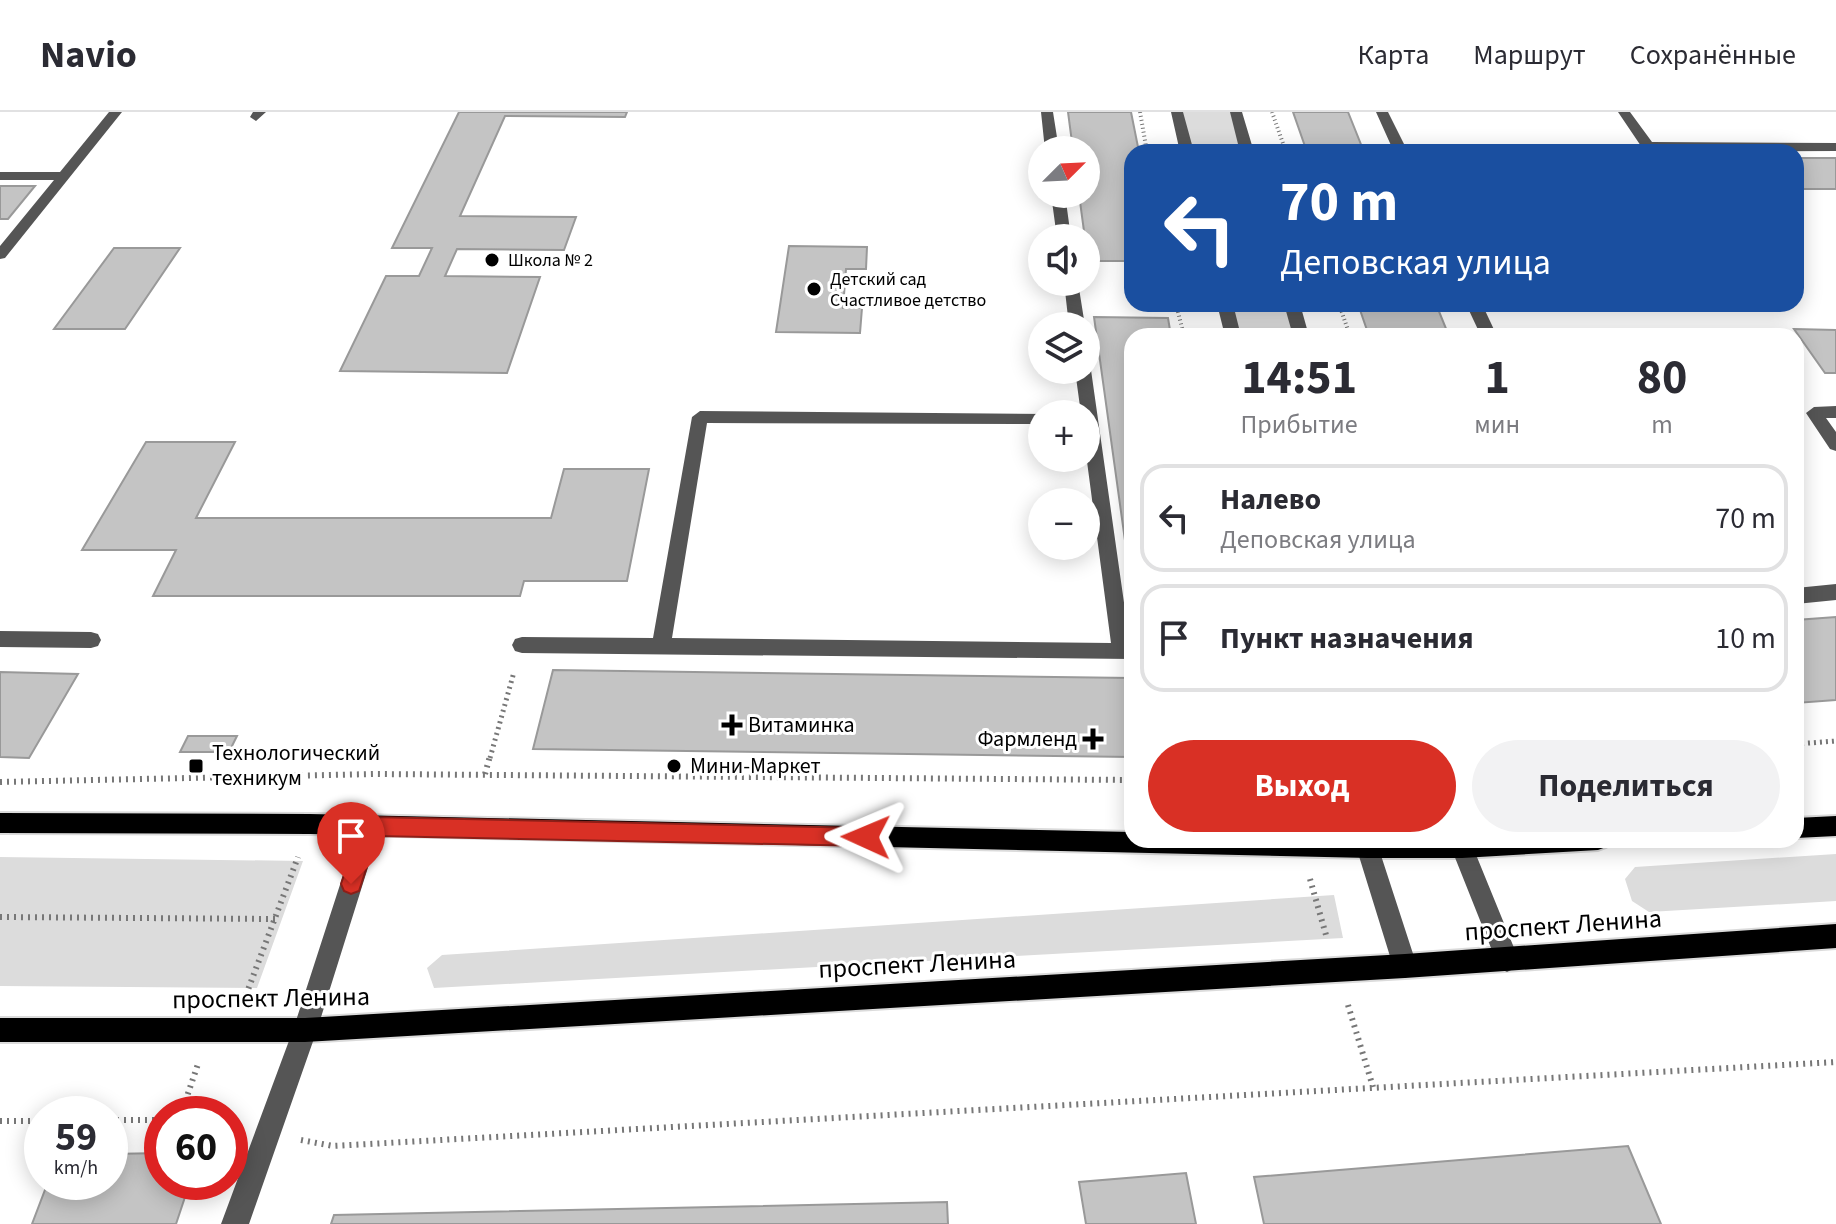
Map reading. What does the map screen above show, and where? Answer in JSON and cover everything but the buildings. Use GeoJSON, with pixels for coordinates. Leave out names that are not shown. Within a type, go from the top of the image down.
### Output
{"type":"FeatureCollection","features":[{"type":"Feature","properties":{"kind":"main road"},"geometry":{"type":"LineString","coordinates":[[0,823],[370,826],[1124,840]]}},
{"type":"Feature","properties":{"kind":"main road"},"geometry":{"type":"LineString","coordinates":[[1804,828],[1836,826]]}},
{"type":"Feature","properties":{"kind":"main road","name":"проспект Ленина"},"geometry":{"type":"LineString","coordinates":[[0,1030],[305,1030],[1507,960],[1836,936]]}},
{"type":"Feature","properties":{"kind":"street"},"geometry":{"type":"LineString","coordinates":[[0,255],[116,112]]}},
{"type":"Feature","properties":{"kind":"street"},"geometry":{"type":"LineString","coordinates":[[1047,112],[1050,136]]}},
{"type":"Feature","properties":{"kind":"street"},"geometry":{"type":"LineString","coordinates":[[1177,112],[1185,144]]}},
{"type":"Feature","properties":{"kind":"street"},"geometry":{"type":"LineString","coordinates":[[1236,112],[1245,144]]}},
{"type":"Feature","properties":{"kind":"street"},"geometry":{"type":"LineString","coordinates":[[1382,112],[1397,144]]}},
{"type":"Feature","properties":{"kind":"street"},"geometry":{"type":"LineString","coordinates":[[1624,112],[1646,144]]}},
{"type":"Feature","properties":{"kind":"street"},"geometry":{"type":"LineString","coordinates":[[1804,147],[1836,147]]}},
{"type":"Feature","properties":{"kind":"street"},"geometry":{"type":"LineString","coordinates":[[0,176],[65,176]]}},
{"type":"Feature","properties":{"kind":"street"},"geometry":{"type":"LineString","coordinates":[[1836,412],[1814,413],[1836,445]]}},
{"type":"Feature","properties":{"kind":"street"},"geometry":{"type":"LineString","coordinates":[[661,646],[700,417],[1028,418]]}},
{"type":"Feature","properties":{"kind":"street"},"geometry":{"type":"LineString","coordinates":[[1097,472],[1124,633]]}},
{"type":"Feature","properties":{"kind":"street"},"geometry":{"type":"LineString","coordinates":[[1804,595],[1836,592]]}},
{"type":"Feature","properties":{"kind":"street"},"geometry":{"type":"LineString","coordinates":[[0,639],[91,640]]}},
{"type":"Feature","properties":{"kind":"street"},"geometry":{"type":"LineString","coordinates":[[522,645],[1124,651]]}},
{"type":"Feature","properties":{"kind":"street"},"geometry":{"type":"LineString","coordinates":[[235,1224],[305,1030],[370,826]]}},
{"type":"Feature","properties":{"kind":"street"},"geometry":{"type":"LineString","coordinates":[[1367,848],[1405,966]]}},
{"type":"Feature","properties":{"kind":"street"},"geometry":{"type":"LineString","coordinates":[[1463,848],[1507,960]]}},
{"type":"Feature","properties":{"kind":"path"},"geometry":{"type":"LineString","coordinates":[[1140,112],[1146,144]]}},
{"type":"Feature","properties":{"kind":"path"},"geometry":{"type":"LineString","coordinates":[[1272,112],[1283,144]]}},
{"type":"Feature","properties":{"kind":"path"},"geometry":{"type":"LineString","coordinates":[[484,775],[522,645]]}},
{"type":"Feature","properties":{"kind":"path"},"geometry":{"type":"LineString","coordinates":[[1804,743],[1836,741]]}},
{"type":"Feature","properties":{"kind":"path"},"geometry":{"type":"LineString","coordinates":[[324,784],[327,775]]}},
{"type":"Feature","properties":{"kind":"path"},"geometry":{"type":"LineString","coordinates":[[0,782],[327,775],[1124,780]]}},
{"type":"Feature","properties":{"kind":"path"},"geometry":{"type":"LineString","coordinates":[[244,1001],[298,857]]}},
{"type":"Feature","properties":{"kind":"path"},"geometry":{"type":"LineString","coordinates":[[1307,870],[1330,947]]}},
{"type":"Feature","properties":{"kind":"path"},"geometry":{"type":"LineString","coordinates":[[0,917],[275,919]]}},
{"type":"Feature","properties":{"kind":"path"},"geometry":{"type":"LineString","coordinates":[[1344,993],[1373,1088]]}},
{"type":"Feature","properties":{"kind":"path"},"geometry":{"type":"LineString","coordinates":[[268,1133],[333,1146],[1836,1062]]}},
{"type":"Feature","properties":{"kind":"path"},"geometry":{"type":"LineString","coordinates":[[187,1096],[198,1063]]}},
{"type":"Feature","properties":{"kind":"path"},"geometry":{"type":"LineString","coordinates":[[0,1121],[24,1121]]}},
{"type":"Feature","properties":{"kind":"shaded area"},"geometry":{"type":"Polygon","coordinates":[[[1182,112],[1232,112],[1242,144],[1189,144],[1182,112]]]}},
{"type":"Feature","properties":{"kind":"shaded area"},"geometry":{"type":"Polygon","coordinates":[[[1230,312],[1296,312],[1300,328],[1234,328],[1230,312]]]}},
{"type":"Feature","properties":{"kind":"shaded area"},"geometry":{"type":"Polygon","coordinates":[[[1836,854],[1836,901],[1649,912],[1632,901],[1625,879],[1635,867],[1836,854]]]}},
{"type":"Feature","properties":{"kind":"shaded area"},"geometry":{"type":"Polygon","coordinates":[[[0,857],[303,861],[257,988],[0,986],[0,857]]]}},
{"type":"Feature","properties":{"kind":"shaded area"},"geometry":{"type":"Polygon","coordinates":[[[1334,895],[1343,938],[434,988],[427,968],[442,955],[1334,895]]]}},
{"type":"Feature","properties":{"kind":"place","name":"Школа № 2"},"geometry":{"type":"Point","coordinates":[492,260]}},
{"type":"Feature","properties":{"kind":"place","name":"Детский сад Счастливое детство"},"geometry":{"type":"Point","coordinates":[814,289]}},
{"type":"Feature","properties":{"kind":"place","name":"Витаминка"},"geometry":{"type":"Point","coordinates":[732,725]}},
{"type":"Feature","properties":{"kind":"place","name":"Фармленд"},"geometry":{"type":"Point","coordinates":[1093,739]}},
{"type":"Feature","properties":{"kind":"place","name":"Технологический техникум"},"geometry":{"type":"Point","coordinates":[196,766]}},
{"type":"Feature","properties":{"kind":"place","name":"Мини-Маркет"},"geometry":{"type":"Point","coordinates":[674,766]}},
{"type":"Feature","properties":{"kind":"route"},"geometry":{"type":"LineString","coordinates":[[351,884],[370,826],[866,837]]}}]}
